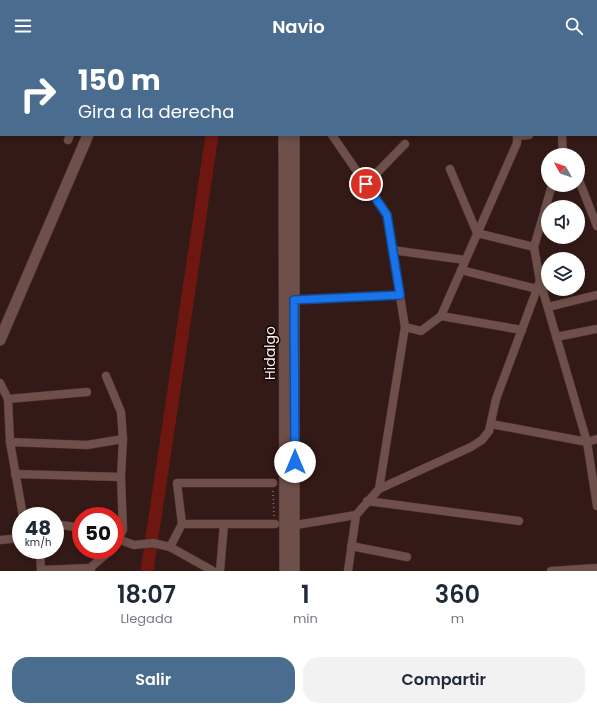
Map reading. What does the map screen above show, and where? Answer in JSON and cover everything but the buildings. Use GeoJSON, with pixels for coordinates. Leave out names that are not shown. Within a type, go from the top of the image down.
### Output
{"type":"FeatureCollection","features":[{"type":"Feature","properties":{"kind":"main road"},"geometry":{"type":"LineString","coordinates":[[0,332],[84,136]]}},
{"type":"Feature","properties":{"kind":"main road"},"geometry":{"type":"LineString","coordinates":[[0,340],[88,136]]}},
{"type":"Feature","properties":{"kind":"main road","name":"Hidalgo"},"geometry":{"type":"LineString","coordinates":[[284,136],[290,300]]}},
{"type":"Feature","properties":{"kind":"main road","name":"Hidalgo"},"geometry":{"type":"LineString","coordinates":[[294,136],[290,300],[291,526],[294,571]]}},
{"type":"Feature","properties":{"kind":"main road","name":"Hidalgo"},"geometry":{"type":"LineString","coordinates":[[285,571],[291,526]]}},
{"type":"Feature","properties":{"kind":"street"},"geometry":{"type":"LineString","coordinates":[[333,136],[387,215],[405,327],[379,489]]}},
{"type":"Feature","properties":{"kind":"street"},"geometry":{"type":"LineString","coordinates":[[405,327],[421,331],[441,316],[517,143],[517,136]]}},
{"type":"Feature","properties":{"kind":"street"},"geometry":{"type":"LineString","coordinates":[[562,136],[563,148]]}},
{"type":"Feature","properties":{"kind":"street"},"geometry":{"type":"LineString","coordinates":[[366,184],[405,144]]}},
{"type":"Feature","properties":{"kind":"street"},"geometry":{"type":"LineString","coordinates":[[450,169],[478,233]]}},
{"type":"Feature","properties":{"kind":"street"},"geometry":{"type":"LineString","coordinates":[[549,192],[534,247],[540,281],[587,442],[597,506]]}},
{"type":"Feature","properties":{"kind":"street"},"geometry":{"type":"LineString","coordinates":[[584,192],[597,226]]}},
{"type":"Feature","properties":{"kind":"street"},"geometry":{"type":"LineString","coordinates":[[478,233],[534,247]]}},
{"type":"Feature","properties":{"kind":"street"},"geometry":{"type":"LineString","coordinates":[[392,250],[465,260]]}},
{"type":"Feature","properties":{"kind":"street"},"geometry":{"type":"LineString","coordinates":[[461,270],[537,289]]}},
{"type":"Feature","properties":{"kind":"street"},"geometry":{"type":"LineString","coordinates":[[348,571],[356,515],[379,489],[472,447],[482,440],[489,432],[496,399],[540,281]]}},
{"type":"Feature","properties":{"kind":"street"},"geometry":{"type":"LineString","coordinates":[[290,300],[400,295]]}},
{"type":"Feature","properties":{"kind":"street"},"geometry":{"type":"LineString","coordinates":[[548,307],[597,295]]}},
{"type":"Feature","properties":{"kind":"street"},"geometry":{"type":"LineString","coordinates":[[441,316],[522,330]]}},
{"type":"Feature","properties":{"kind":"street"},"geometry":{"type":"LineString","coordinates":[[556,337],[597,330]]}},
{"type":"Feature","properties":{"kind":"street"},"geometry":{"type":"LineString","coordinates":[[106,376],[121,412],[123,439],[121,477],[122,507]]}},
{"type":"Feature","properties":{"kind":"street"},"geometry":{"type":"LineString","coordinates":[[0,383],[8,399],[10,442],[21,507]]}},
{"type":"Feature","properties":{"kind":"street"},"geometry":{"type":"LineString","coordinates":[[8,399],[87,392]]}},
{"type":"Feature","properties":{"kind":"street"},"geometry":{"type":"LineString","coordinates":[[491,424],[587,442],[597,439]]}},
{"type":"Feature","properties":{"kind":"street"},"geometry":{"type":"LineString","coordinates":[[10,442],[87,445],[123,439]]}},
{"type":"Feature","properties":{"kind":"street"},"geometry":{"type":"LineString","coordinates":[[15,474],[121,477]]}},
{"type":"Feature","properties":{"kind":"street"},"geometry":{"type":"LineString","coordinates":[[170,547],[182,524],[177,483],[273,483]]}},
{"type":"Feature","properties":{"kind":"street"},"geometry":{"type":"LineString","coordinates":[[367,501],[519,521]]}},
{"type":"Feature","properties":{"kind":"street"},"geometry":{"type":"LineString","coordinates":[[291,526],[356,515]]}},
{"type":"Feature","properties":{"kind":"street"},"geometry":{"type":"LineString","coordinates":[[182,524],[275,524]]}},
{"type":"Feature","properties":{"kind":"street"},"geometry":{"type":"LineString","coordinates":[[220,571],[224,524]]}},
{"type":"Feature","properties":{"kind":"street"},"geometry":{"type":"LineString","coordinates":[[0,540],[12,539]]}},
{"type":"Feature","properties":{"kind":"street"},"geometry":{"type":"LineString","coordinates":[[124,542],[134,545],[153,543],[170,547],[213,571]]}},
{"type":"Feature","properties":{"kind":"street"},"geometry":{"type":"LineString","coordinates":[[351,546],[407,557]]}},
{"type":"Feature","properties":{"kind":"street"},"geometry":{"type":"LineString","coordinates":[[40,559],[41,571],[91,569],[102,559]]}},
{"type":"Feature","properties":{"kind":"street"},"geometry":{"type":"LineString","coordinates":[[551,571],[597,568]]}},
{"type":"Feature","properties":{"kind":"path"},"geometry":{"type":"LineString","coordinates":[[273,483],[275,524]]}},
{"type":"Feature","properties":{"kind":"waterway"},"geometry":{"type":"LineString","coordinates":[[147,571],[212,136]]}},
{"type":"Feature","properties":{"kind":"route"},"geometry":{"type":"LineString","coordinates":[[295,462],[294,300],[400,295],[387,215],[366,184]]}}]}
